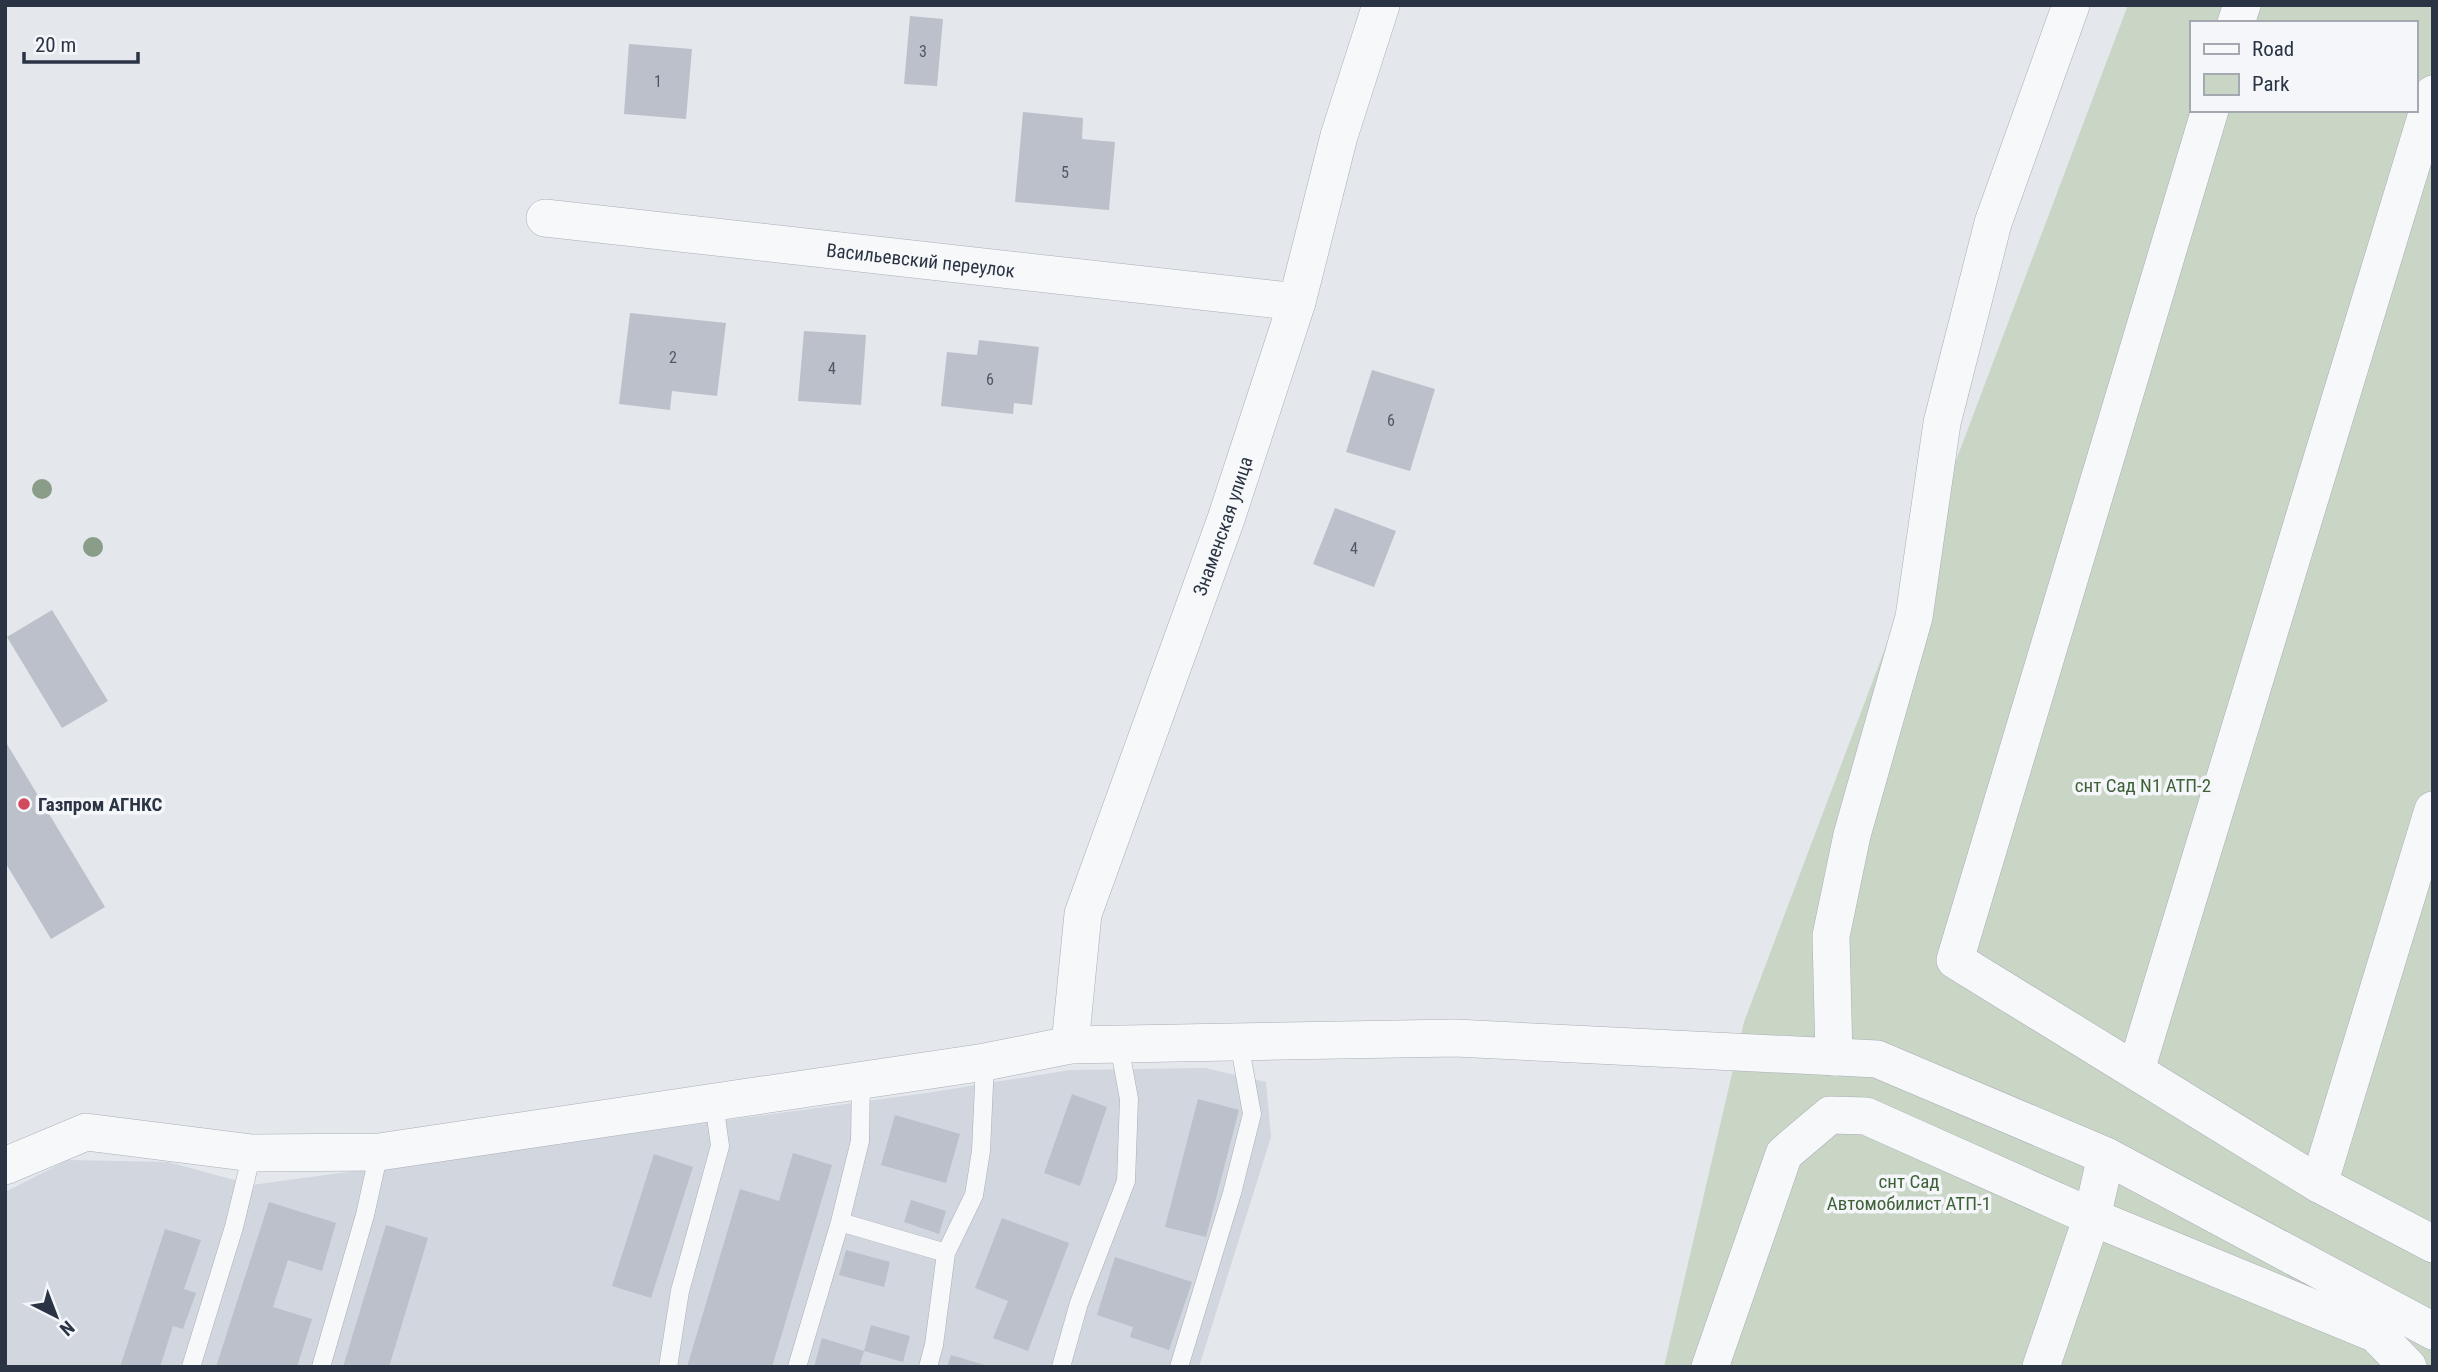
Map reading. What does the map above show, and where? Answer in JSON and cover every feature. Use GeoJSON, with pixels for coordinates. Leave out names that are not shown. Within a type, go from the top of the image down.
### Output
{"type":"FeatureCollection","features":[{"type":"Feature","properties":{"kind":"street","name":"Знаменская улица"},"geometry":{"type":"LineString","coordinates":[[1070,1045],[1083,914],[1226,519],[1297,302],[1339,136],[1381,5]]}},
{"type":"Feature","properties":{"kind":"street"},"geometry":{"type":"LineString","coordinates":[[1834,1057],[1831,936],[1852,835],[1914,618],[1942,424],[1993,223],[2071,5]]}},
{"type":"Feature","properties":{"kind":"street"},"geometry":{"type":"LineString","coordinates":[[2136,1070],[2433,94]]}},
{"type":"Feature","properties":{"kind":"street"},"geometry":{"type":"LineString","coordinates":[[2209,112],[1955,960],[2319,1184],[2433,1244]]}},
{"type":"Feature","properties":{"kind":"street","name":"Васильевский переулок"},"geometry":{"type":"LineString","coordinates":[[545,218],[1297,302]]}},
{"type":"Feature","properties":{"kind":"street"},"geometry":{"type":"LineString","coordinates":[[2319,1184],[2433,810]]}},
{"type":"Feature","properties":{"kind":"street"},"geometry":{"type":"LineString","coordinates":[[5,1166],[86,1132],[252,1153],[380,1152],[985,1062],[1070,1045],[1455,1038],[1877,1059],[2106,1156],[2433,1331]]}},
{"type":"Feature","properties":{"kind":"street"},"geometry":{"type":"LineString","coordinates":[[1710,1367],[1784,1154],[1830,1115],[1866,1116],[2092,1217],[2376,1334],[2408,1367]]}},
{"type":"Feature","properties":{"kind":"street"},"geometry":{"type":"LineString","coordinates":[[2041,1367],[2092,1217],[2106,1156]]}},
{"type":"Feature","properties":{"kind":"lane"},"geometry":{"type":"LineString","coordinates":[[1179,1367],[1233,1193],[1252,1114],[1239,1042]]}},
{"type":"Feature","properties":{"kind":"lane"},"geometry":{"type":"LineString","coordinates":[[1061,1367],[1079,1303],[1126,1181],[1129,1099],[1119,1045]]}},
{"type":"Feature","properties":{"kind":"lane"},"geometry":{"type":"LineString","coordinates":[[928,1367],[934,1345],[946,1254],[974,1195],[981,1151],[985,1062]]}},
{"type":"Feature","properties":{"kind":"lane"},"geometry":{"type":"LineString","coordinates":[[797,1367],[840,1222],[860,1141],[861,1080]]}},
{"type":"Feature","properties":{"kind":"lane"},"geometry":{"type":"LineString","coordinates":[[668,1367],[680,1291],[720,1146],[714,1102]]}},
{"type":"Feature","properties":{"kind":"lane"},"geometry":{"type":"LineString","coordinates":[[321,1367],[365,1215],[380,1152]]}},
{"type":"Feature","properties":{"kind":"lane"},"geometry":{"type":"LineString","coordinates":[[191,1367],[234,1227],[252,1153]]}},
{"type":"Feature","properties":{"kind":"lane"},"geometry":{"type":"LineString","coordinates":[[840,1222],[946,1254]]}},
{"type":"Feature","properties":{"kind":"shaded area"},"geometry":{"type":"Polygon","coordinates":[[[1205,1068],[1266,1082],[1271,1137],[1199,1367],[5,1367],[5,1192],[68,1160],[168,1162],[253,1185],[933,1092],[1070,1070],[1205,1068]]]}},
{"type":"Feature","properties":{"kind":"green space","name":"снт Сад N1 АТП-2"},"geometry":{"type":"Polygon","coordinates":[[[2128,5],[2433,5],[2433,1367],[1664,1367],[1744,1022],[2128,5]]]}},
{"type":"Feature","properties":{"kind":"building"},"geometry":{"type":"Polygon","coordinates":[[[910,16],[943,19],[937,86],[904,84],[910,16]]]}},
{"type":"Feature","properties":{"kind":"building"},"geometry":{"type":"Polygon","coordinates":[[[629,44],[692,49],[686,119],[624,114],[629,44]]]}},
{"type":"Feature","properties":{"kind":"building"},"geometry":{"type":"Polygon","coordinates":[[[1023,112],[1083,118],[1082,139],[1115,142],[1109,210],[1015,202],[1023,112]]]}},
{"type":"Feature","properties":{"kind":"building"},"geometry":{"type":"Polygon","coordinates":[[[630,313],[726,323],[717,396],[672,391],[670,410],[619,404],[630,313]]]}},
{"type":"Feature","properties":{"kind":"building"},"geometry":{"type":"Polygon","coordinates":[[[804,331],[866,335],[861,405],[798,401],[804,331]]]}},
{"type":"Feature","properties":{"kind":"building"},"geometry":{"type":"Polygon","coordinates":[[[979,340],[1039,347],[1032,405],[1014,403],[1013,414],[941,406],[947,352],[977,355],[979,340]]]}},
{"type":"Feature","properties":{"kind":"building"},"geometry":{"type":"Polygon","coordinates":[[[1372,370],[1435,389],[1410,471],[1346,452],[1372,370]]]}},
{"type":"Feature","properties":{"kind":"building"},"geometry":{"type":"Polygon","coordinates":[[[1335,508],[1396,531],[1374,587],[1313,564],[1335,508]]]}},
{"type":"Feature","properties":{"kind":"building"},"geometry":{"type":"Polygon","coordinates":[[[52,610],[108,701],[62,728],[7,637],[52,610]]]}},
{"type":"Feature","properties":{"kind":"building","name":"Газпром АГНКС"},"geometry":{"type":"Polygon","coordinates":[[[7,744],[105,907],[51,939],[5,862],[7,744]]]}},
{"type":"Feature","properties":{"kind":"building"},"geometry":{"type":"Polygon","coordinates":[[[1072,1094],[1107,1107],[1080,1186],[1044,1173],[1072,1094]]]}},
{"type":"Feature","properties":{"kind":"building"},"geometry":{"type":"Polygon","coordinates":[[[1198,1099],[1239,1110],[1206,1237],[1165,1227],[1198,1099]]]}},
{"type":"Feature","properties":{"kind":"building"},"geometry":{"type":"Polygon","coordinates":[[[895,1115],[960,1134],[946,1183],[881,1165],[895,1115]]]}},
{"type":"Feature","properties":{"kind":"building"},"geometry":{"type":"Polygon","coordinates":[[[793,1153],[832,1165],[772,1367],[687,1367],[740,1189],[779,1201],[793,1153]]]}},
{"type":"Feature","properties":{"kind":"building"},"geometry":{"type":"Polygon","coordinates":[[[654,1154],[693,1167],[651,1298],[612,1286],[654,1154]]]}},
{"type":"Feature","properties":{"kind":"building"},"geometry":{"type":"Polygon","coordinates":[[[911,1200],[946,1211],[939,1234],[904,1222],[911,1200]]]}},
{"type":"Feature","properties":{"kind":"building"},"geometry":{"type":"Polygon","coordinates":[[[269,1202],[336,1223],[322,1271],[288,1260],[273,1307],[312,1319],[297,1367],[216,1367],[269,1202]]]}},
{"type":"Feature","properties":{"kind":"building"},"geometry":{"type":"Polygon","coordinates":[[[1002,1218],[1069,1243],[1028,1351],[993,1338],[1008,1301],[975,1288],[1002,1218]]]}},
{"type":"Feature","properties":{"kind":"building"},"geometry":{"type":"Polygon","coordinates":[[[386,1225],[428,1238],[389,1367],[343,1367],[386,1225]]]}},
{"type":"Feature","properties":{"kind":"building"},"geometry":{"type":"Polygon","coordinates":[[[165,1229],[201,1240],[184,1289],[196,1293],[183,1329],[173,1326],[160,1367],[120,1367],[165,1229]]]}},
{"type":"Feature","properties":{"kind":"building"},"geometry":{"type":"Polygon","coordinates":[[[846,1250],[890,1262],[884,1287],[839,1275],[846,1250]]]}},
{"type":"Feature","properties":{"kind":"building"},"geometry":{"type":"Polygon","coordinates":[[[1115,1257],[1192,1282],[1169,1350],[1130,1337],[1133,1327],[1097,1315],[1115,1257]]]}},
{"type":"Feature","properties":{"kind":"building"},"geometry":{"type":"Polygon","coordinates":[[[871,1325],[910,1336],[903,1362],[864,1351],[871,1325]]]}},
{"type":"Feature","properties":{"kind":"building"},"geometry":{"type":"Polygon","coordinates":[[[822,1338],[864,1351],[859,1367],[814,1367],[822,1338]]]}},
{"type":"Feature","properties":{"kind":"building"},"geometry":{"type":"Polygon","coordinates":[[[951,1355],[988,1366],[988,1367],[947,1367],[951,1355]]]}},
{"type":"Feature","properties":{"kind":"place","name":"Газпром АГНКС"},"geometry":{"type":"Point","coordinates":[24,804]}},
{"type":"Feature","properties":{"kind":"park label","name":"снт Сад Автомобилист АТП-1"},"geometry":{"type":"Point","coordinates":[1909,1192]}}]}
